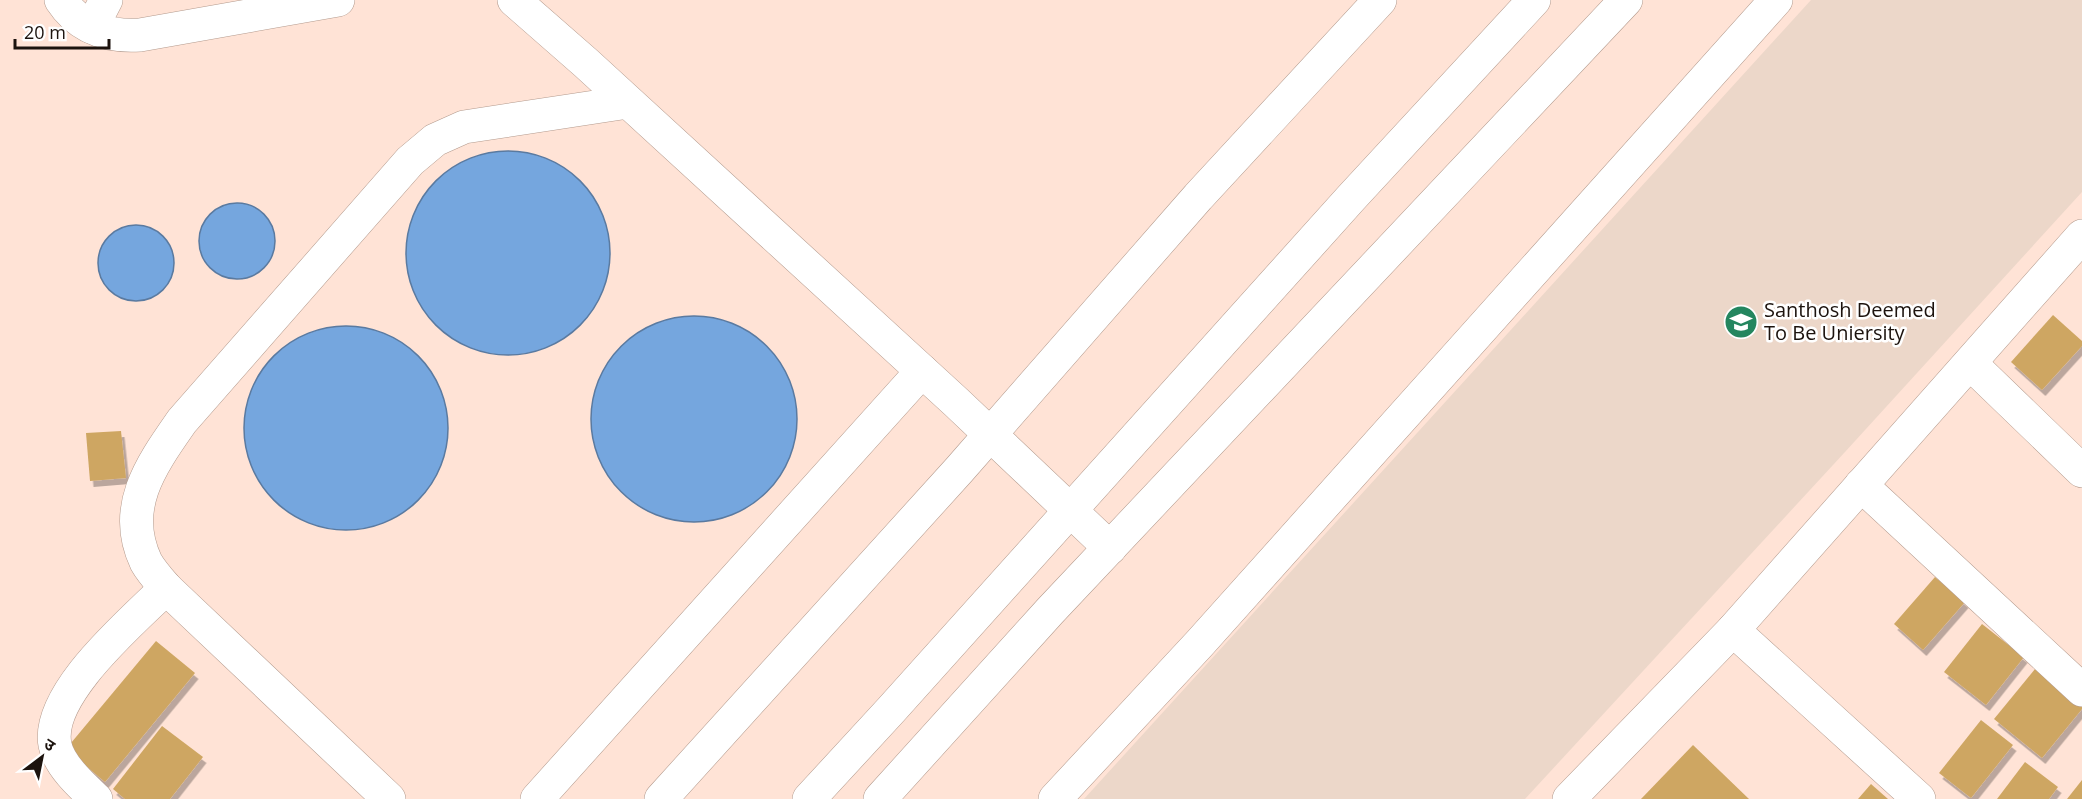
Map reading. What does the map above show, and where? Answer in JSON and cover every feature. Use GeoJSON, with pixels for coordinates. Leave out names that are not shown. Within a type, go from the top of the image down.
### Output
{"type":"FeatureCollection","features":[{"type":"Feature","properties":{"kind":"street"},"geometry":{"type":"LineString","coordinates":[[61,0],[77,17],[99,14],[107,34],[120,36],[140,35],[338,0]]}},
{"type":"Feature","properties":{"kind":"street"},"geometry":{"type":"LineString","coordinates":[[514,0],[991,434],[1110,548]]}},
{"type":"Feature","properties":{"kind":"street"},"geometry":{"type":"LineString","coordinates":[[661,799],[991,434],[1198,197],[1380,0]]}},
{"type":"Feature","properties":{"kind":"street"},"geometry":{"type":"LineString","coordinates":[[809,799],[1351,198],[1534,0]]}},
{"type":"Feature","properties":{"kind":"street"},"geometry":{"type":"LineString","coordinates":[[880,799],[1050,610],[1626,0]]}},
{"type":"Feature","properties":{"kind":"street"},"geometry":{"type":"LineString","coordinates":[[1055,799],[1200,643],[1776,0]]}},
{"type":"Feature","properties":{"kind":"street"},"geometry":{"type":"LineString","coordinates":[[389,799],[166,588],[147,564],[142,550],[137,518],[141,487],[160,453],[182,421],[410,161],[435,140],[464,128],[628,102]]}},
{"type":"Feature","properties":{"kind":"street"},"geometry":{"type":"LineString","coordinates":[[1569,799],[1733,630],[2082,236]]}},
{"type":"Feature","properties":{"kind":"street"},"geometry":{"type":"LineString","coordinates":[[1970,363],[2082,471]]}},
{"type":"Feature","properties":{"kind":"street"},"geometry":{"type":"LineString","coordinates":[[537,799],[922,371]]}},
{"type":"Feature","properties":{"kind":"street"},"geometry":{"type":"LineString","coordinates":[[1861,485],[2082,690]]}},
{"type":"Feature","properties":{"kind":"street"},"geometry":{"type":"LineString","coordinates":[[96,799],[64,764],[55,745],[55,726],[73,685],[166,588]]}},
{"type":"Feature","properties":{"kind":"street"},"geometry":{"type":"LineString","coordinates":[[1733,630],[1919,799]]}},
{"type":"Feature","properties":{"kind":"shaded area","name":"Santhosh Deemed To Be Uniersity"},"geometry":{"type":"Polygon","coordinates":[[[1811,0],[2082,0],[2082,192],[1525,799],[1084,799],[1811,0]]]}},
{"type":"Feature","properties":{"kind":"water"},"geometry":{"type":"Polygon","coordinates":[[[498,151],[518,151],[547,158],[573,174],[587,188],[603,214],[609,233],[609,273],[603,292],[587,318],[573,332],[538,351],[518,355],[498,355],[469,348],[443,332],[429,318],[410,283],[406,263],[406,243],[413,214],[429,188],[443,174],[478,155],[498,151]]]}},
{"type":"Feature","properties":{"kind":"water"},"geometry":{"type":"Polygon","coordinates":[[[237,203],[252,206],[264,214],[272,226],[275,241],[272,256],[264,268],[252,276],[237,279],[222,276],[210,268],[202,256],[199,241],[202,226],[210,214],[222,206],[237,203]]]}},
{"type":"Feature","properties":{"kind":"water"},"geometry":{"type":"Polygon","coordinates":[[[136,225],[151,228],[163,236],[171,248],[174,263],[171,278],[163,290],[151,298],[136,301],[121,298],[109,290],[101,278],[98,263],[101,248],[109,236],[121,228],[136,225]]]}},
{"type":"Feature","properties":{"kind":"water"},"geometry":{"type":"Polygon","coordinates":[[[694,316],[714,318],[733,324],[767,346],[789,380],[795,399],[797,419],[795,439],[789,458],[767,492],[733,514],[714,520],[694,522],[674,520],[655,514],[621,492],[599,458],[593,439],[591,419],[593,399],[599,380],[621,346],[655,324],[674,318],[694,316]]]}},
{"type":"Feature","properties":{"kind":"water"},"geometry":{"type":"Polygon","coordinates":[[[336,326],[356,326],[385,333],[411,349],[425,363],[441,389],[447,408],[447,448],[441,467],[425,493],[411,507],[376,526],[356,530],[336,530],[307,523],[281,507],[267,493],[248,458],[244,438],[244,418],[251,389],[267,363],[281,349],[316,330],[336,326]]]}},
{"type":"Feature","properties":{"kind":"building"},"geometry":{"type":"Polygon","coordinates":[[[2053,315],[2082,341],[2082,346],[2042,390],[2011,362],[2053,315]]]}},
{"type":"Feature","properties":{"kind":"building"},"geometry":{"type":"Polygon","coordinates":[[[121,431],[126,478],[90,481],[86,433],[121,431]]]}},
{"type":"Feature","properties":{"kind":"building"},"geometry":{"type":"Polygon","coordinates":[[[1935,577],[1965,602],[1923,650],[1894,624],[1935,577]]]}},
{"type":"Feature","properties":{"kind":"building"},"geometry":{"type":"Polygon","coordinates":[[[1982,624],[2024,657],[1986,705],[1944,672],[1982,624]]]}},
{"type":"Feature","properties":{"kind":"building"},"geometry":{"type":"Polygon","coordinates":[[[156,641],[195,673],[105,782],[66,749],[156,641]]]}},
{"type":"Feature","properties":{"kind":"building"},"geometry":{"type":"Polygon","coordinates":[[[2035,669],[2082,706],[2082,709],[2042,758],[1994,719],[2035,669]]]}},
{"type":"Feature","properties":{"kind":"building"},"geometry":{"type":"Polygon","coordinates":[[[1981,720],[2013,745],[1971,798],[1939,773],[1981,720]]]}},
{"type":"Feature","properties":{"kind":"building"},"geometry":{"type":"Polygon","coordinates":[[[162,726],[203,757],[170,799],[125,799],[113,789],[162,726]]]}},
{"type":"Feature","properties":{"kind":"building"},"geometry":{"type":"Polygon","coordinates":[[[1693,745],[1749,799],[1641,799],[1693,745]]]}},
{"type":"Feature","properties":{"kind":"building"},"geometry":{"type":"Polygon","coordinates":[[[2025,762],[2058,787],[2049,799],[1997,799],[2025,762]]]}},
{"type":"Feature","properties":{"kind":"building"},"geometry":{"type":"Polygon","coordinates":[[[2082,780],[2082,799],[2067,799],[2082,780]]]}},
{"type":"Feature","properties":{"kind":"building"},"geometry":{"type":"Polygon","coordinates":[[[1871,784],[1888,799],[1858,799],[1871,784]]]}},
{"type":"Feature","properties":{"kind":"place","name":"Santhosh Deemed To Be Uniersity"},"geometry":{"type":"Point","coordinates":[1741,322]}}]}
